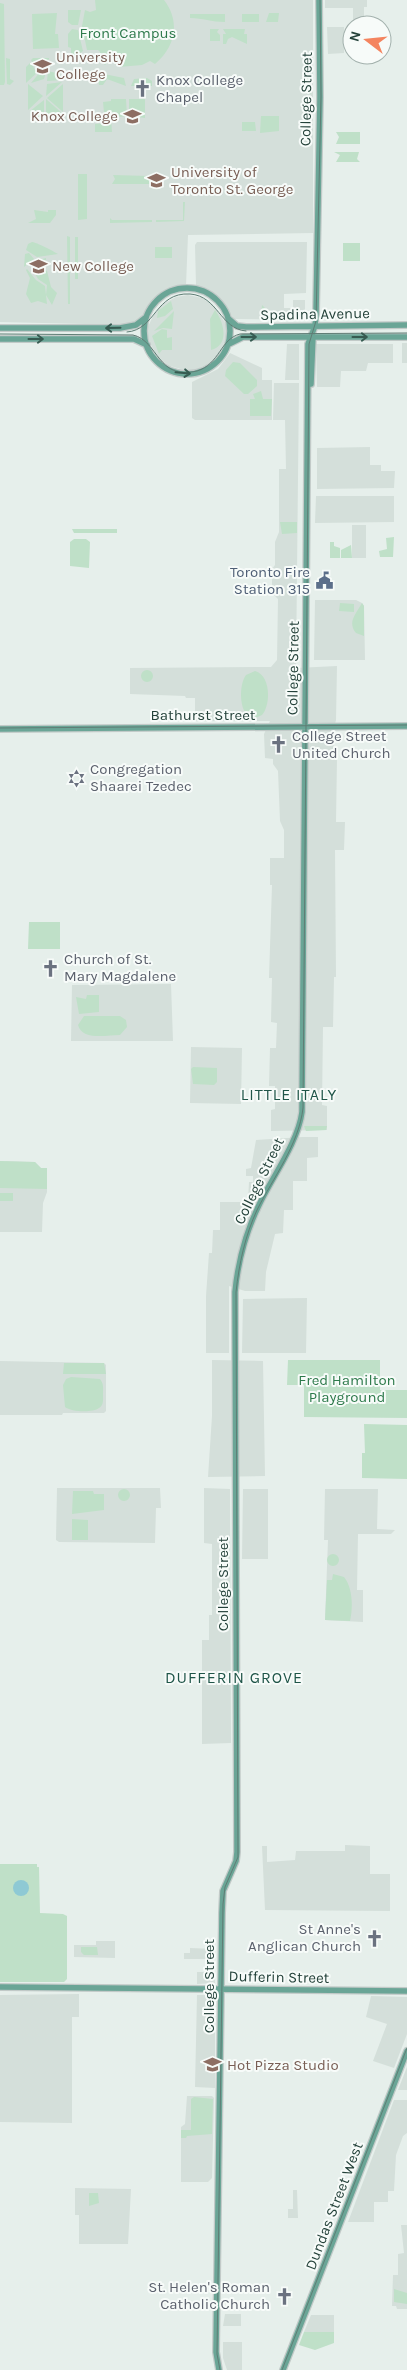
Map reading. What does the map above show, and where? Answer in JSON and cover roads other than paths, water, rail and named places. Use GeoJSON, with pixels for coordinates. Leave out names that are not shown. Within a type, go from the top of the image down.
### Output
{"type":"FeatureCollection","features":[{"type":"Feature","properties":{"kind":"main road","name":"College Street"},"geometry":{"type":"LineString","coordinates":[[219,2370],[216,2354],[222,1894],[236,1862],[237,1852],[235,1292],[239,1262],[248,1230],[296,1133],[301,1115],[308,398],[311,337],[314,326],[320,97],[319,0]]}},
{"type":"Feature","properties":{"kind":"main road"},"geometry":{"type":"LineString","coordinates":[[0,328],[127,327],[138,323],[165,295],[179,290],[190,289],[201,291],[214,298],[228,318],[230,331],[228,344],[221,358],[213,365],[199,372],[189,374],[174,372],[161,365],[147,346],[140,340],[132,338],[0,339]]}},
{"type":"Feature","properties":{"kind":"main road"},"geometry":{"type":"LineString","coordinates":[[147,346],[144,328],[148,314]]}},
{"type":"Feature","properties":{"kind":"main road","name":"Spadina Avenue"},"geometry":{"type":"LineString","coordinates":[[228,318],[232,323],[239,326],[407,325]]}},
{"type":"Feature","properties":{"kind":"main road","name":"Spadina Avenue"},"geometry":{"type":"LineString","coordinates":[[228,344],[243,337],[407,337]]}},
{"type":"Feature","properties":{"kind":"main road","name":"Bathurst Street"},"geometry":{"type":"LineString","coordinates":[[0,728],[407,726]]}},
{"type":"Feature","properties":{"kind":"main road","name":"Dufferin Street"},"geometry":{"type":"LineString","coordinates":[[0,1987],[407,1991]]}},
{"type":"Feature","properties":{"kind":"main road","name":"Dundas Street West"},"geometry":{"type":"LineString","coordinates":[[283,2370],[407,2051]]}},
{"type":"Feature","properties":{"kind":"water"},"geometry":{"type":"Polygon","coordinates":[[[21,1880],[29,1888],[21,1896],[13,1888],[21,1880]]]}},
{"type":"Feature","properties":{"kind":"tram line"},"geometry":{"type":"LineString","coordinates":[[220,2370],[217,2354],[223,1904],[225,1887],[238,1857],[236,1292],[249,1230],[257,1210],[291,1148],[301,1121],[303,1108],[309,344],[316,321],[321,96],[320,0]]}},
{"type":"Feature","properties":{"kind":"tram line"},"geometry":{"type":"LineString","coordinates":[[127,332],[137,330],[144,325],[169,299],[178,295],[190,294],[207,300],[230,325],[246,331]]}},
{"type":"Feature","properties":{"kind":"tram line"},"geometry":{"type":"LineString","coordinates":[[0,334],[133,335],[142,339],[166,366],[184,373],[205,368],[228,341],[240,334],[407,333]]}},
{"type":"Feature","properties":{"kind":"tram line"},"geometry":{"type":"LineString","coordinates":[[0,728],[407,725]]}},
{"type":"Feature","properties":{"kind":"tram line"},"geometry":{"type":"LineString","coordinates":[[282,2370],[407,2048]]}},
{"type":"Feature","properties":{"kind":"place","name":"University College"},"geometry":{"type":"Point","coordinates":[42,66]}},
{"type":"Feature","properties":{"kind":"place","name":"Knox College Chapel"},"geometry":{"type":"Point","coordinates":[142,89]}},
{"type":"Feature","properties":{"kind":"place","name":"Knox College"},"geometry":{"type":"Point","coordinates":[132,116]}},
{"type":"Feature","properties":{"kind":"place","name":"University of Toronto St. George"},"geometry":{"type":"Point","coordinates":[157,181]}},
{"type":"Feature","properties":{"kind":"place","name":"New College"},"geometry":{"type":"Point","coordinates":[38,266]}},
{"type":"Feature","properties":{"kind":"place","name":"Toronto Fire Station 315"},"geometry":{"type":"Point","coordinates":[324,581]}},
{"type":"Feature","properties":{"kind":"place","name":"College Street United Church"},"geometry":{"type":"Point","coordinates":[278,745]}},
{"type":"Feature","properties":{"kind":"place","name":"Congregation Shaarei Tzedec"},"geometry":{"type":"Point","coordinates":[76,778]}},
{"type":"Feature","properties":{"kind":"place","name":"Church of St. Mary Magdalene"},"geometry":{"type":"Point","coordinates":[50,968]}},
{"type":"Feature","properties":{"kind":"place","name":"St Anne's Anglican Church"},"geometry":{"type":"Point","coordinates":[375,1938]}},
{"type":"Feature","properties":{"kind":"place","name":"Hot Pizza Studio"},"geometry":{"type":"Point","coordinates":[213,2065]}},
{"type":"Feature","properties":{"kind":"place","name":"St. Helen's Roman Catholic Church"},"geometry":{"type":"Point","coordinates":[284,2296]}},
{"type":"Feature","properties":{"kind":"district","name":"LITTLE ITALY"},"geometry":{"type":"Point","coordinates":[289,1094]}},
{"type":"Feature","properties":{"kind":"district","name":"DUFFERIN GROVE"},"geometry":{"type":"Point","coordinates":[234,1677]}},
{"type":"Feature","properties":{"kind":"park label","name":"Front Campus"},"geometry":{"type":"Point","coordinates":[128,33]}},
{"type":"Feature","properties":{"kind":"park label","name":"Fred Hamilton Playground"},"geometry":{"type":"Point","coordinates":[347,1388]}}]}
